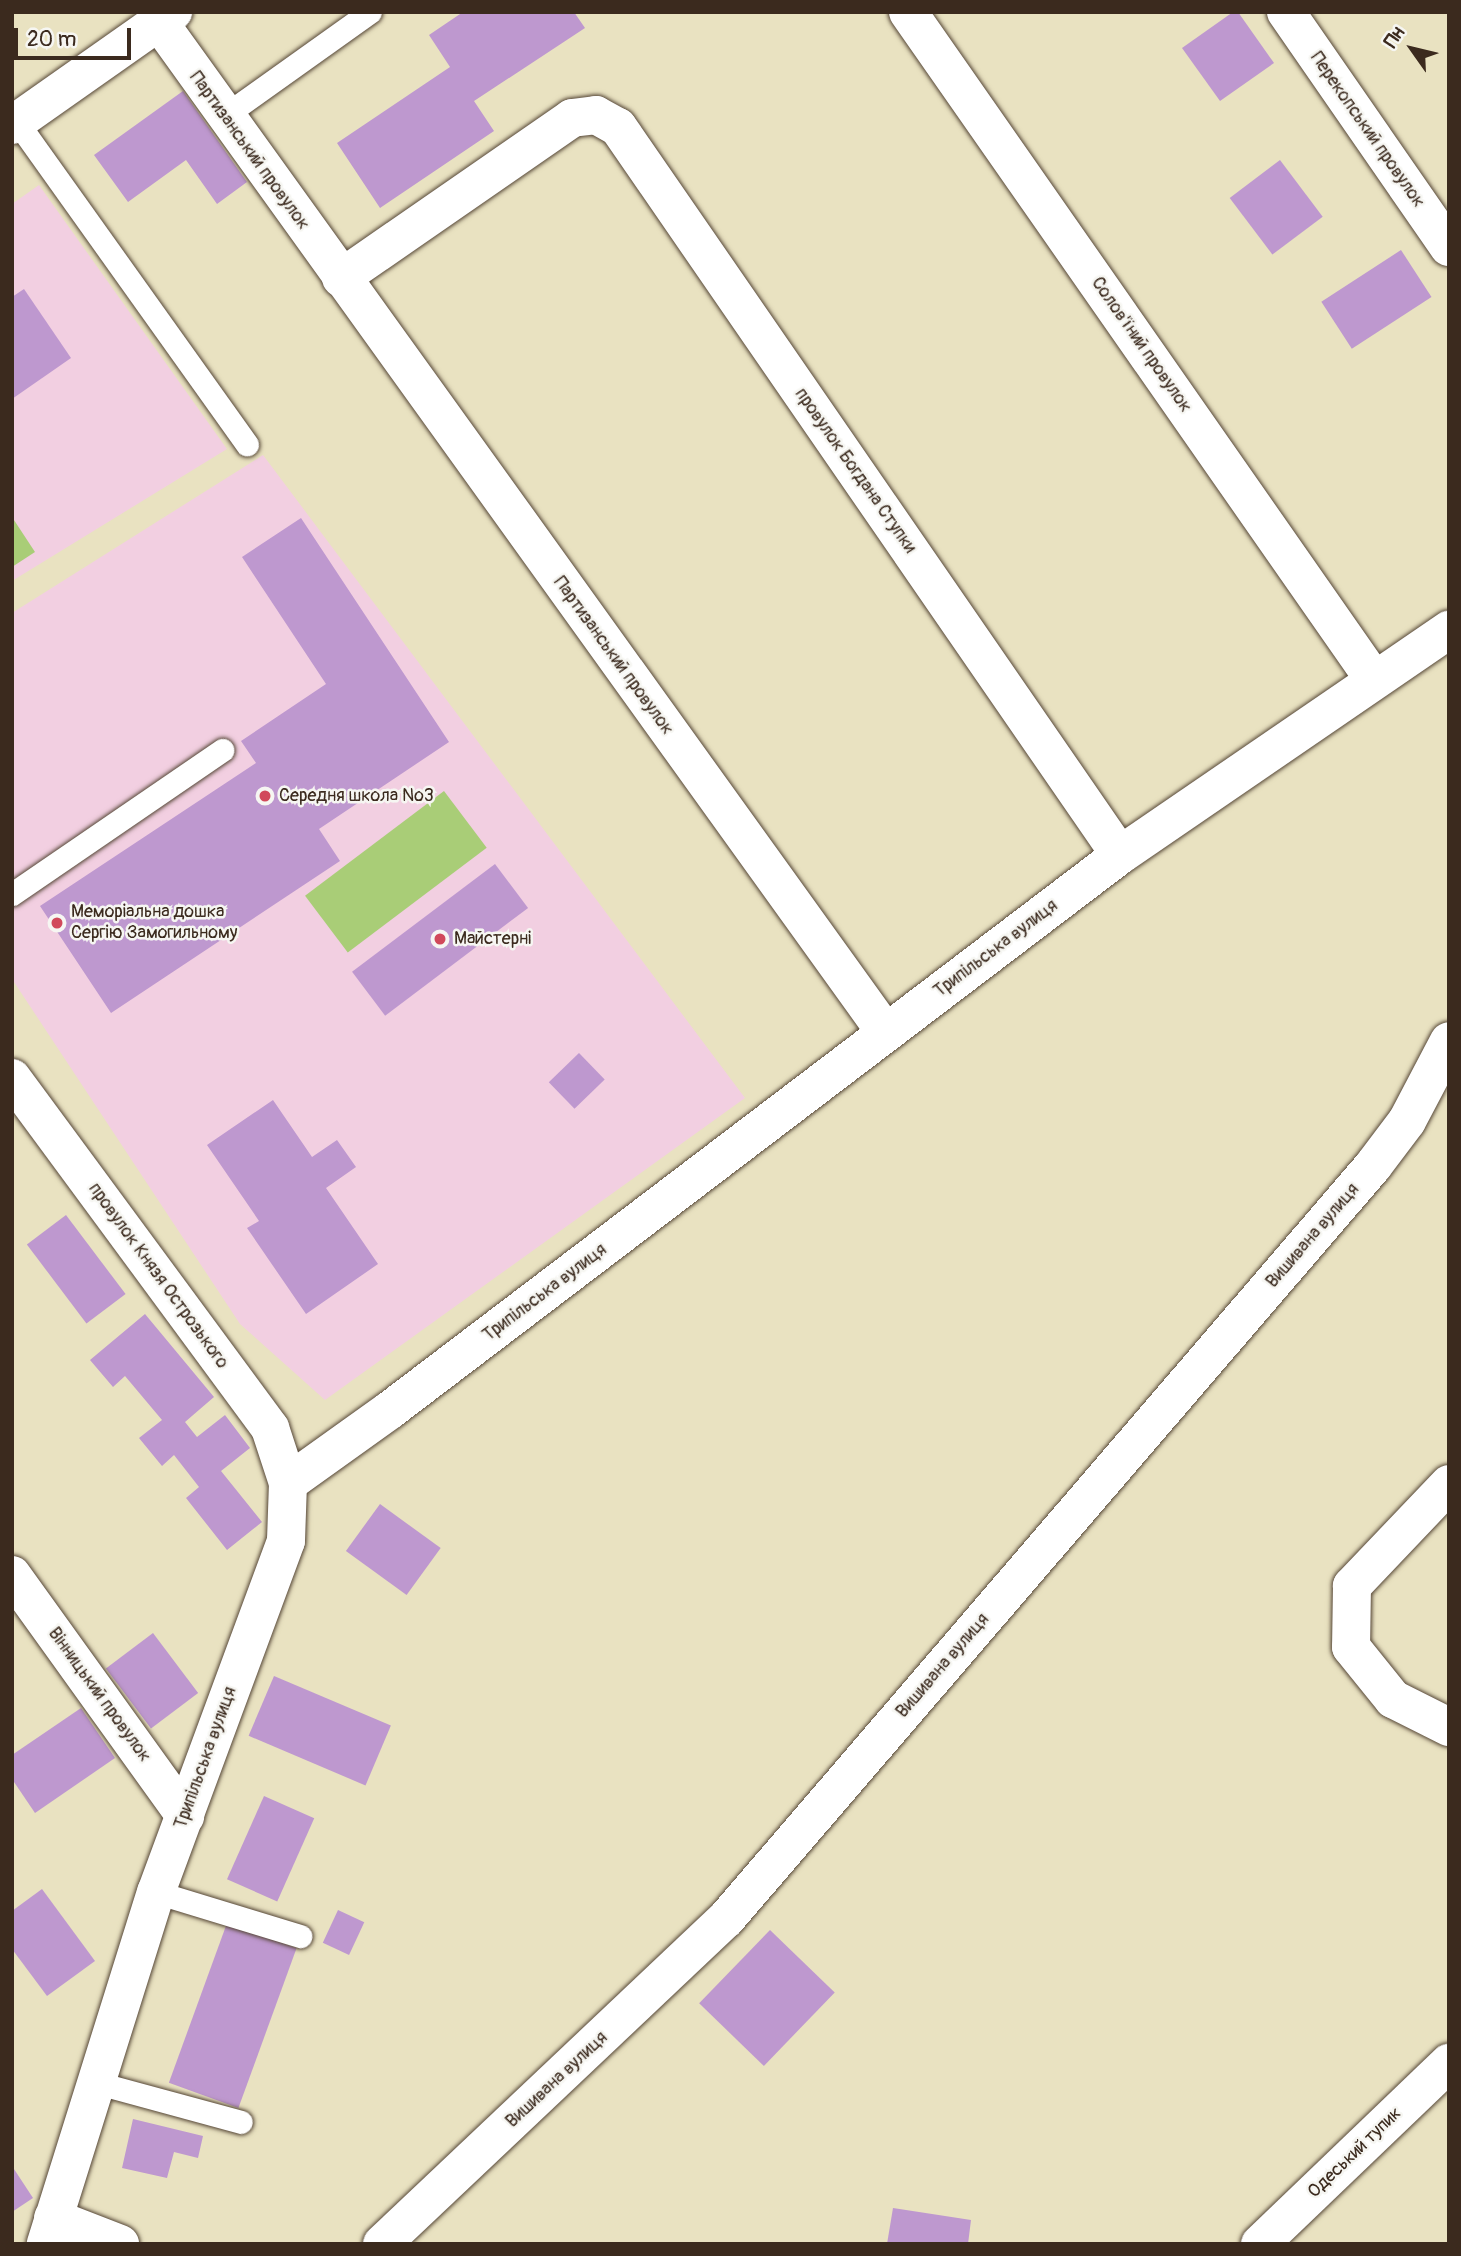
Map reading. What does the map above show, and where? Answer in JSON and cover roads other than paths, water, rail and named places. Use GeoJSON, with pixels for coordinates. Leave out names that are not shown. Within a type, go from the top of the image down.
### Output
{"type":"FeatureCollection","features":[{"type":"Feature","properties":{"kind":"street","name":"Солов'їний провулок"},"geometry":{"type":"LineString","coordinates":[[908,12],[1373,678]]}},
{"type":"Feature","properties":{"kind":"street","name":"Перекопський провулок"},"geometry":{"type":"LineString","coordinates":[[1286,12],[1449,247]]}},
{"type":"Feature","properties":{"kind":"street","name":"Партизанський провулок"},"geometry":{"type":"LineString","coordinates":[[166,17],[224,116],[886,1033]]}},
{"type":"Feature","properties":{"kind":"street"},"geometry":{"type":"LineString","coordinates":[[15,124],[166,17]]}},
{"type":"Feature","properties":{"kind":"street","name":"провулок Богдана Ступки"},"geometry":{"type":"LineString","coordinates":[[341,278],[572,118],[596,115],[618,127],[1120,855]]}},
{"type":"Feature","properties":{"kind":"street","name":"Трипільська вулиця"},"geometry":{"type":"LineString","coordinates":[[49,2231],[156,1892],[286,1541],[288,1483],[390,1410],[1120,855],[1373,678],[1449,630]]}},
{"type":"Feature","properties":{"kind":"street","name":"Вишивана вулиця"},"geometry":{"type":"LineString","coordinates":[[382,2244],[726,1919],[1373,1166],[1407,1121],[1449,1041]]}},
{"type":"Feature","properties":{"kind":"street","name":"провулок Князя Острозького"},"geometry":{"type":"LineString","coordinates":[[12,1079],[270,1428],[288,1483]]}},
{"type":"Feature","properties":{"kind":"street"},"geometry":{"type":"LineString","coordinates":[[1449,1484],[1352,1586],[1350,1647],[1393,1699],[1449,1727]]}},
{"type":"Feature","properties":{"kind":"street","name":"Вінницький провулок"},"geometry":{"type":"LineString","coordinates":[[12,1575],[184,1816]]}},
{"type":"Feature","properties":{"kind":"street","name":"Одеський тупик"},"geometry":{"type":"LineString","coordinates":[[1260,2244],[1449,2063]]}},
{"type":"Feature","properties":{"kind":"street"},"geometry":{"type":"LineString","coordinates":[[49,2231],[120,2244]]}},
{"type":"Feature","properties":{"kind":"lane"},"geometry":{"type":"LineString","coordinates":[[224,116],[370,12]]}},
{"type":"Feature","properties":{"kind":"lane"},"geometry":{"type":"LineString","coordinates":[[15,124],[247,444]]}},
{"type":"Feature","properties":{"kind":"lane"},"geometry":{"type":"LineString","coordinates":[[12,894],[222,750]]}},
{"type":"Feature","properties":{"kind":"lane"},"geometry":{"type":"LineString","coordinates":[[156,1892],[300,1936]]}},
{"type":"Feature","properties":{"kind":"lane"},"geometry":{"type":"LineString","coordinates":[[94,2082],[241,2122]]}},
{"type":"Feature","properties":{"kind":"place","name":"Середня школа №3"},"geometry":{"type":"Point","coordinates":[265,796]}},
{"type":"Feature","properties":{"kind":"place","name":"Меморіальна дошка Сергію Замогильному"},"geometry":{"type":"Point","coordinates":[57,923]}},
{"type":"Feature","properties":{"kind":"place","name":"Майстерні"},"geometry":{"type":"Point","coordinates":[440,939]}}]}
